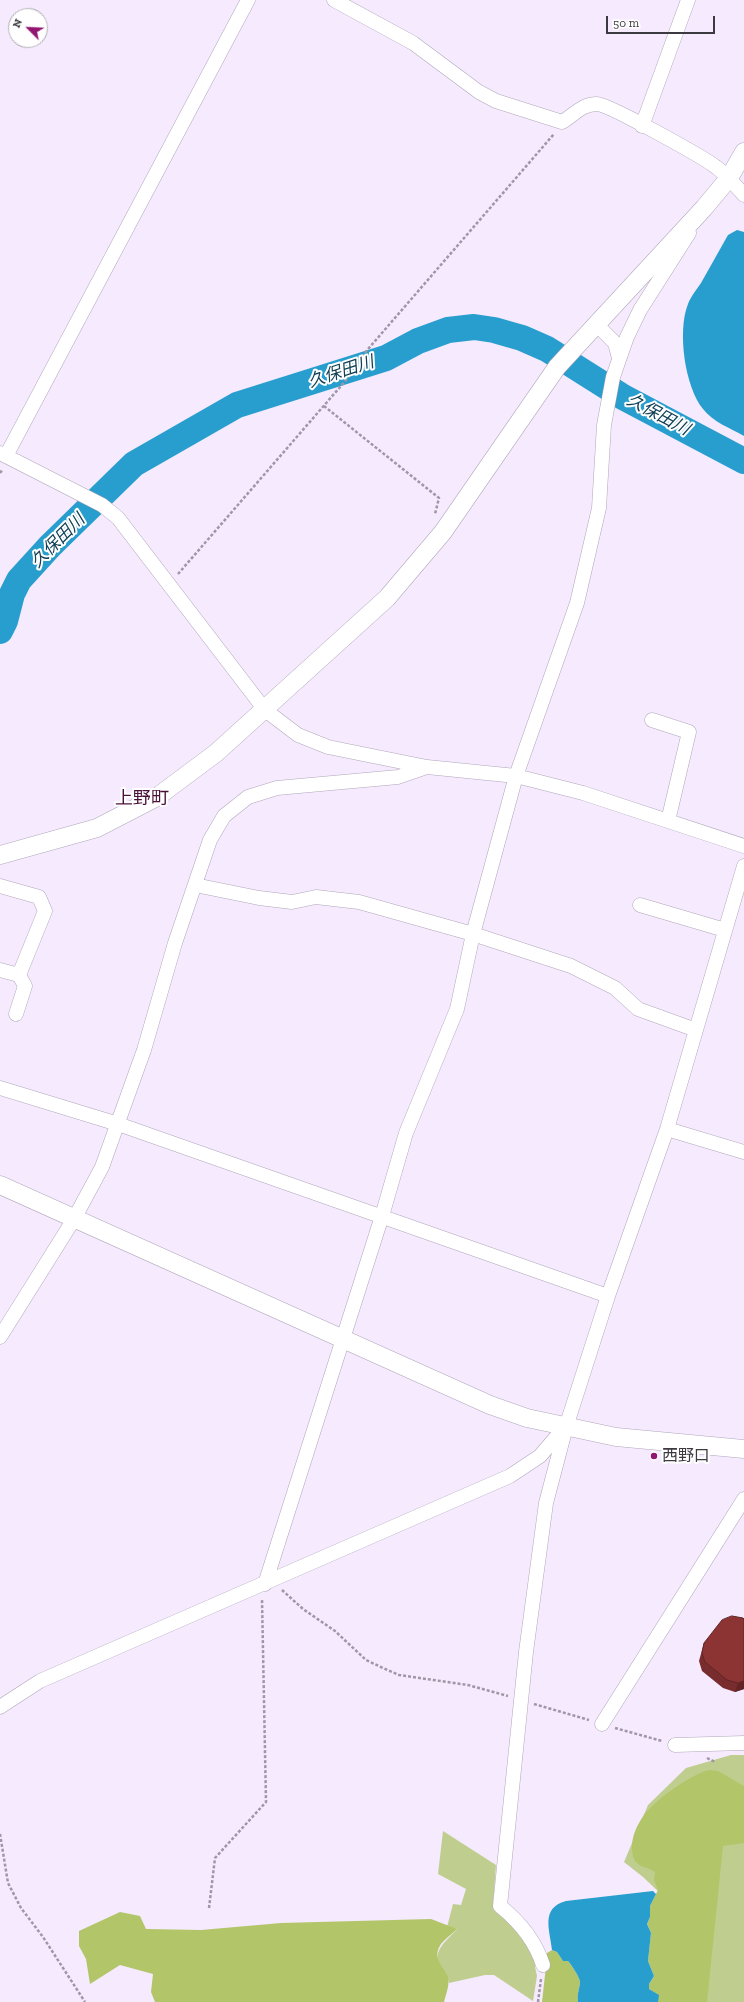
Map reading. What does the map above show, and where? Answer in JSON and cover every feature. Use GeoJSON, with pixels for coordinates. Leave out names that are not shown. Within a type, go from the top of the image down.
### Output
{"type":"FeatureCollection","features":[{"type":"Feature","properties":{"kind":"street"},"geometry":{"type":"LineString","coordinates":[[248,0],[3,455],[88,497],[102,505],[118,518],[265,710],[298,735],[328,748],[427,767],[516,776],[584,793],[744,846]]}},
{"type":"Feature","properties":{"kind":"street"},"geometry":{"type":"LineString","coordinates":[[334,0],[413,43],[479,92],[496,101],[562,122],[587,105],[599,104],[714,166],[729,178],[744,195]]}},
{"type":"Feature","properties":{"kind":"street"},"geometry":{"type":"LineString","coordinates":[[642,126],[688,0]]}},
{"type":"Feature","properties":{"kind":"street"},"geometry":{"type":"LineString","coordinates":[[0,855],[97,828],[157,798],[216,753],[387,598],[443,532],[557,367],[569,352],[704,208],[729,178],[744,152]]}},
{"type":"Feature","properties":{"kind":"street"},"geometry":{"type":"LineString","coordinates":[[266,1583],[382,1216],[406,1133],[457,1008],[473,934],[516,776],[577,603],[599,508],[604,425],[608,396],[619,358],[640,310],[704,208]]}},
{"type":"Feature","properties":{"kind":"street"},"geometry":{"type":"LineString","coordinates":[[596,324],[615,342],[619,358]]}},
{"type":"Feature","properties":{"kind":"street"},"geometry":{"type":"LineString","coordinates":[[652,720],[689,732],[668,821]]}},
{"type":"Feature","properties":{"kind":"street"},"geometry":{"type":"LineString","coordinates":[[0,1337],[74,1219],[102,1167],[144,1050],[175,943],[210,840],[224,816],[248,797],[276,788],[398,777],[427,767]]}},
{"type":"Feature","properties":{"kind":"street"},"geometry":{"type":"LineString","coordinates":[[543,1965],[538,1949],[518,1921],[500,1906],[526,1652],[546,1503],[566,1427],[608,1296],[667,1129],[744,866]]}},
{"type":"Feature","properties":{"kind":"street"},"geometry":{"type":"LineString","coordinates":[[195,885],[259,898],[292,902],[316,897],[359,902],[473,934],[572,966],[615,988],[638,1009],[696,1030]]}},
{"type":"Feature","properties":{"kind":"street"},"geometry":{"type":"LineString","coordinates":[[0,886],[39,897],[46,911],[19,976]]}},
{"type":"Feature","properties":{"kind":"street"},"geometry":{"type":"LineString","coordinates":[[640,905],[725,930]]}},
{"type":"Feature","properties":{"kind":"street"},"geometry":{"type":"LineString","coordinates":[[0,970],[19,976],[25,986],[16,1014]]}},
{"type":"Feature","properties":{"kind":"street"},"geometry":{"type":"LineString","coordinates":[[0,1088],[118,1124],[608,1296]]}},
{"type":"Feature","properties":{"kind":"street"},"geometry":{"type":"LineString","coordinates":[[667,1129],[744,1152]]}},
{"type":"Feature","properties":{"kind":"street"},"geometry":{"type":"LineString","coordinates":[[0,1185],[490,1405],[527,1418],[616,1437],[744,1449]]}},
{"type":"Feature","properties":{"kind":"street"},"geometry":{"type":"LineString","coordinates":[[0,1707],[40,1681],[510,1476],[540,1456],[566,1427]]}},
{"type":"Feature","properties":{"kind":"street"},"geometry":{"type":"LineString","coordinates":[[602,1724],[744,1499]]}},
{"type":"Feature","properties":{"kind":"street"},"geometry":{"type":"LineString","coordinates":[[675,1744],[744,1743]]}},
{"type":"Feature","properties":{"kind":"path"},"geometry":{"type":"LineString","coordinates":[[169,584],[324,406],[356,363],[556,132],[562,122]]}},
{"type":"Feature","properties":{"kind":"path"},"geometry":{"type":"LineString","coordinates":[[324,406],[439,498],[434,525],[443,532]]}},
{"type":"Feature","properties":{"kind":"path"},"geometry":{"type":"LineString","coordinates":[[266,1583],[335,1631],[366,1660],[383,1668],[404,1676],[468,1685],[675,1744]]}},
{"type":"Feature","properties":{"kind":"path"},"geometry":{"type":"LineString","coordinates":[[209,1908],[215,1858],[266,1802],[266,1583]]}},
{"type":"Feature","properties":{"kind":"path"},"geometry":{"type":"LineString","coordinates":[[702,1756],[714,1762]]}},
{"type":"Feature","properties":{"kind":"path"},"geometry":{"type":"LineString","coordinates":[[0,1834],[8,1883],[21,1908],[43,1937],[86,2002]]}},
{"type":"Feature","properties":{"kind":"path"},"geometry":{"type":"LineString","coordinates":[[538,2002],[543,1965]]}},
{"type":"Feature","properties":{"kind":"green space"},"geometry":{"type":"Polygon","coordinates":[[[731,1755],[744,1755],[744,2002],[659,2002],[663,1896],[624,1862],[648,1805],[686,1768],[731,1755]]]}},
{"type":"Feature","properties":{"kind":"green space"},"geometry":{"type":"Polygon","coordinates":[[[709,1770],[718,1771],[744,1786],[744,1843],[723,1846],[707,2002],[658,2002],[658,1995],[649,1989],[649,1984],[654,1976],[648,1961],[651,1933],[647,1924],[650,1917],[650,1906],[658,1890],[654,1880],[655,1872],[640,1865],[634,1859],[632,1849],[633,1840],[640,1821],[654,1804],[692,1777],[709,1770]]]}},
{"type":"Feature","properties":{"kind":"green space"},"geometry":{"type":"Polygon","coordinates":[[[443,1831],[496,1865],[493,1906],[519,1930],[538,1962],[535,1967],[537,1976],[533,2001],[494,1975],[485,1975],[449,1983],[439,1963],[438,1957],[441,1947],[457,1929],[447,1927],[453,1904],[461,1905],[466,1889],[438,1874],[443,1831]]]}},
{"type":"Feature","properties":{"kind":"green space"},"geometry":{"type":"Polygon","coordinates":[[[120,1912],[140,1916],[146,1929],[201,1930],[281,1923],[431,1919],[457,1929],[444,1940],[437,1953],[439,1961],[448,1978],[448,1988],[444,2002],[155,2002],[151,1992],[153,1974],[120,1965],[90,1984],[86,1959],[79,1946],[79,1931],[120,1912]]]}},
{"type":"Feature","properties":{"kind":"green space"},"geometry":{"type":"Polygon","coordinates":[[[552,1950],[557,1952],[563,1961],[568,1961],[580,1981],[578,2002],[542,2002],[546,1966],[545,1961],[547,1953],[552,1950]]]}},
{"type":"Feature","properties":{"kind":"water"},"geometry":{"type":"Polygon","coordinates":[[[737,230],[744,232],[744,436],[712,418],[703,409],[697,399],[687,373],[683,343],[685,315],[689,301],[728,235],[737,230]]]}},
{"type":"Feature","properties":{"kind":"water"},"geometry":{"type":"Polygon","coordinates":[[[653,1891],[656,1894],[650,1906],[650,1917],[647,1924],[651,1933],[648,1961],[654,1976],[649,1984],[649,1989],[659,1995],[658,2002],[578,2002],[580,1981],[577,1975],[568,1961],[563,1961],[557,1952],[552,1950],[548,1921],[553,1909],[558,1904],[566,1901],[653,1891]]]}},
{"type":"Feature","properties":{"kind":"building"},"geometry":{"type":"Polygon","coordinates":[[[732,1616],[744,1619],[744,1681],[738,1683],[727,1680],[705,1662],[702,1653],[704,1643],[722,1620],[732,1616]]]}},
{"type":"Feature","properties":{"kind":"waterway","name":"久保田川"},"geometry":{"type":"LineString","coordinates":[[0,631],[5,621],[12,594],[19,580],[50,546],[134,464],[237,405],[386,358],[418,341],[448,330],[474,327],[494,330],[522,338],[547,349],[623,397],[744,461]]}},
{"type":"Feature","properties":{"kind":"place","name":"西野口"},"geometry":{"type":"Point","coordinates":[654,1456]}},
{"type":"Feature","properties":{"kind":"district","name":"上野町"},"geometry":{"type":"Point","coordinates":[142,799]}}]}
